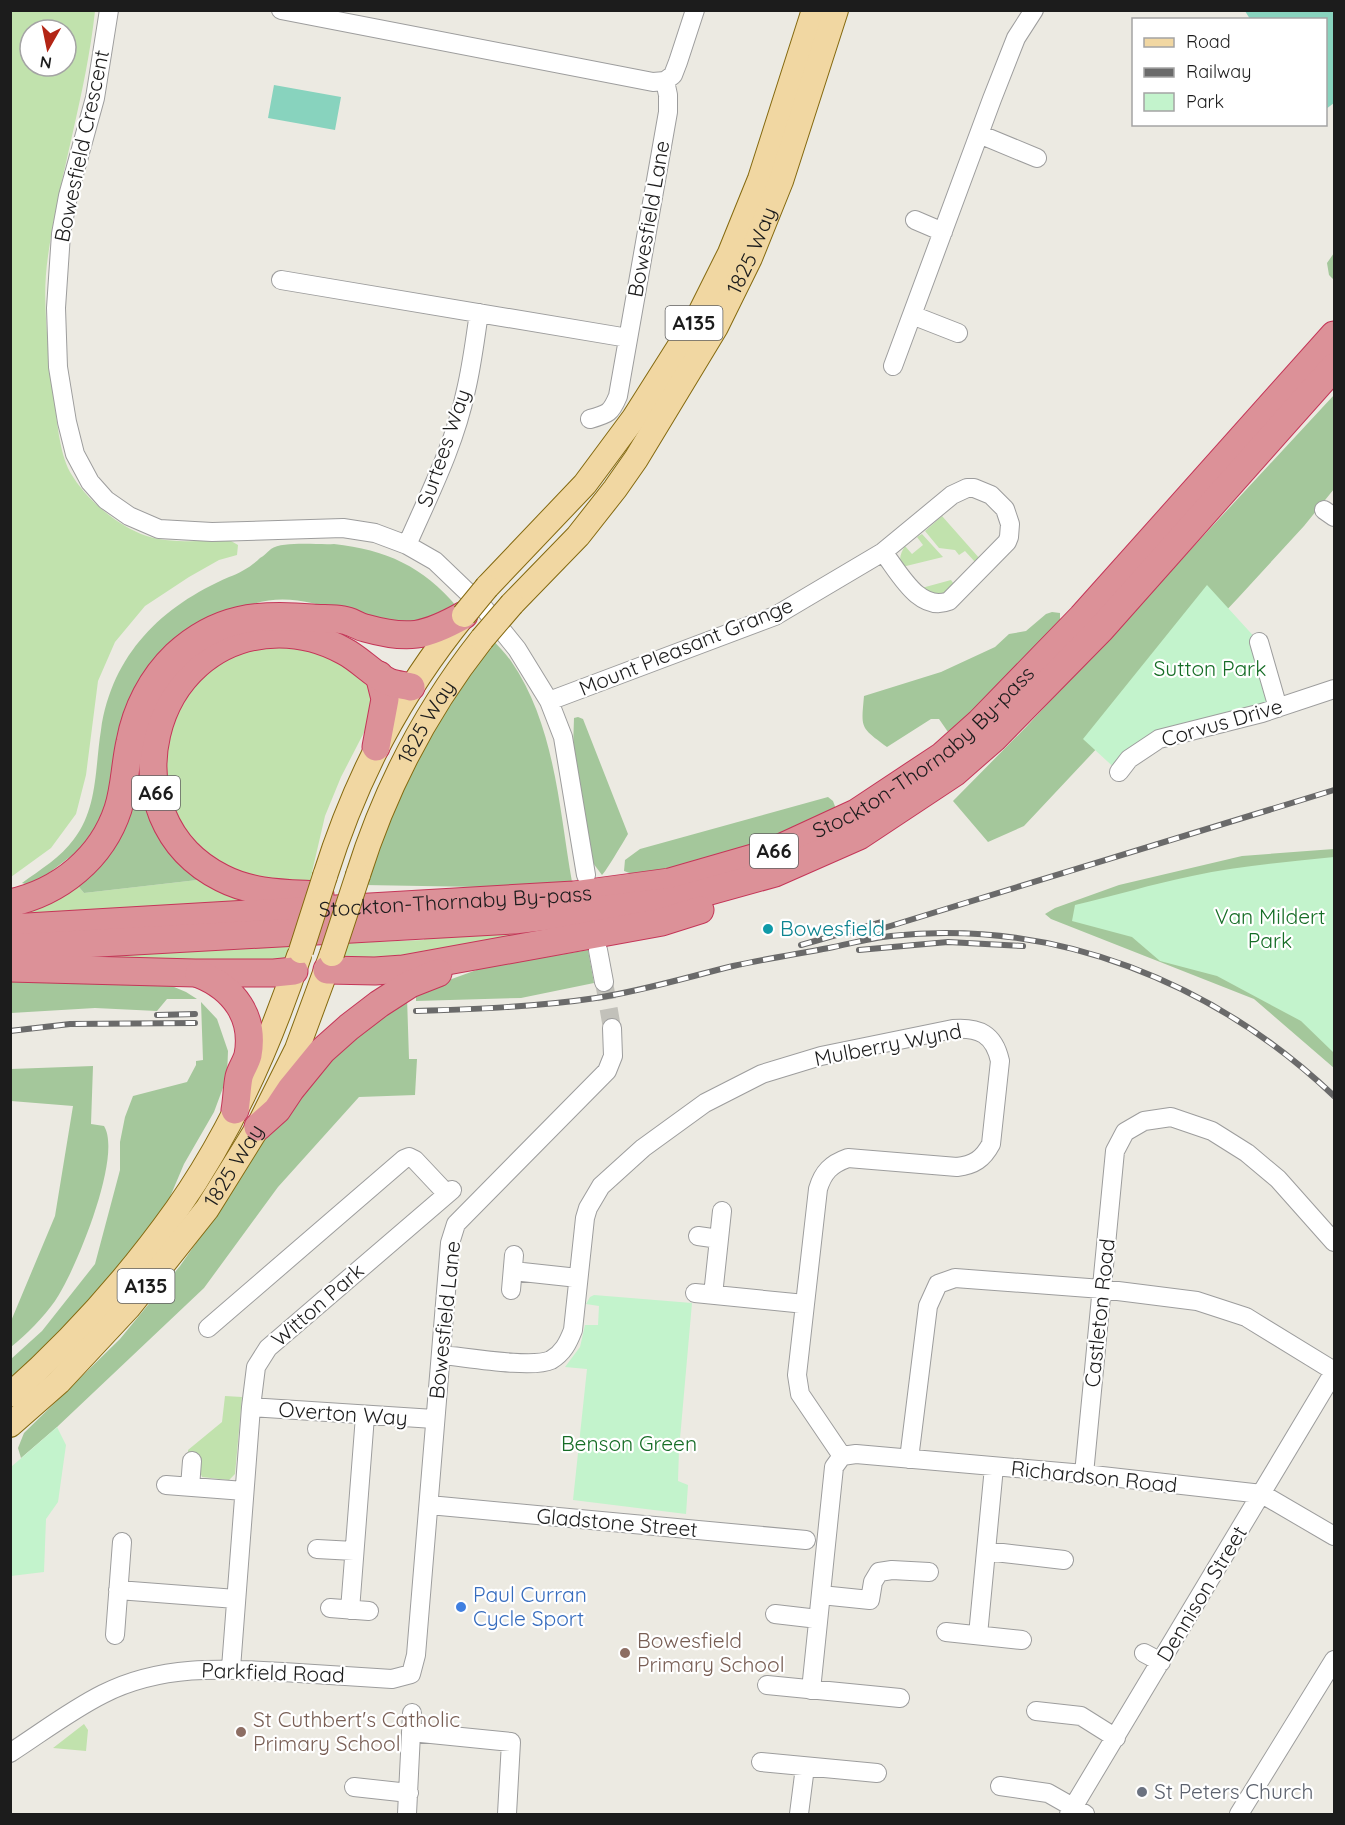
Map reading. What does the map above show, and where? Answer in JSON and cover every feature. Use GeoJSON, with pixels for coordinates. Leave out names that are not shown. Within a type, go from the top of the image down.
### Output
{"type":"FeatureCollection","features":[{"type":"Feature","properties":{"kind":"highway","name":"Stockton-Thornaby By-pass"},"geometry":{"type":"LineString","coordinates":[[10,928],[574,895],[670,882],[767,854],[856,813],[942,756],[980,722],[1082,617],[1335,335]]}},
{"type":"Feature","properties":{"kind":"highway","name":"Stockton-Thornaby By-pass"},"geometry":{"type":"LineString","coordinates":[[10,948],[514,920],[674,901],[775,873],[859,836],[954,773],[994,738],[1101,628],[1335,367]]}},
{"type":"Feature","properties":{"kind":"highway"},"geometry":{"type":"LineString","coordinates":[[10,903],[44,893],[63,882],[91,858],[103,841],[118,808],[135,721],[144,698],[158,676],[177,655],[196,640],[222,626],[244,619],[282,615],[343,620],[384,633],[416,636],[429,633],[464,615]]}},
{"type":"Feature","properties":{"kind":"highway"},"geometry":{"type":"LineString","coordinates":[[312,618],[363,642],[399,666],[411,687]]}},
{"type":"Feature","properties":{"kind":"highway","name":"A66"},"geometry":{"type":"LineString","coordinates":[[411,687],[390,682],[337,647],[312,638],[277,634],[242,640],[210,656],[183,679],[173,693],[158,725],[154,743],[152,769],[156,796],[162,813],[175,836],[192,856],[213,873],[236,885],[271,892],[462,902]]}},
{"type":"Feature","properties":{"kind":"highway","name":"A135"},"geometry":{"type":"LineString","coordinates":[[376,747],[385,699],[379,675]]}},
{"type":"Feature","properties":{"kind":"highway","name":"A66"},"geometry":{"type":"LineString","coordinates":[[330,962],[375,972],[403,969],[662,922],[767,889],[830,861],[859,836]]}},
{"type":"Feature","properties":{"kind":"highway"},"geometry":{"type":"LineString","coordinates":[[258,1127],[277,1110],[291,1089],[322,1052],[357,1021],[410,984],[478,957]]}},
{"type":"Feature","properties":{"kind":"highway"},"geometry":{"type":"LineString","coordinates":[[10,968],[274,973],[298,961]]}},
{"type":"Feature","properties":{"kind":"highway"},"geometry":{"type":"LineString","coordinates":[[195,973],[216,981],[232,995],[244,1013],[249,1035],[248,1056],[239,1076],[235,1110]]}},
{"type":"Feature","properties":{"kind":"main road","name":"1825 Way"},"geometry":{"type":"LineString","coordinates":[[10,1395],[38,1371],[88,1317],[153,1240],[177,1209],[235,1110],[272,1032],[298,961],[340,828],[376,747],[411,687],[464,615],[488,587],[585,484],[634,418],[698,317],[730,253],[760,179],[814,10]]}},
{"type":"Feature","properties":{"kind":"main road","name":"1825 Way"},"geometry":{"type":"LineString","coordinates":[[10,1425],[59,1382],[135,1300],[207,1209],[258,1127],[301,1041],[375,826],[402,763],[436,705],[482,639],[512,604],[578,536],[615,489],[654,430],[716,327],[750,258],[781,181],[836,10]]}},
{"type":"Feature","properties":{"kind":"main road"},"geometry":{"type":"LineString","coordinates":[[411,687],[436,705]]}},
{"type":"Feature","properties":{"kind":"main road"},"geometry":{"type":"LineString","coordinates":[[298,961],[330,962]]}},
{"type":"Feature","properties":{"kind":"street","name":"Bowesfield Crescent"},"geometry":{"type":"LineString","coordinates":[[109,10],[95,98],[68,195],[62,234],[56,308],[58,367],[67,422],[75,454],[90,482],[106,500],[129,516],[159,529],[212,532],[343,528],[375,533],[407,545],[435,561],[483,607],[517,648],[549,701]]}},
{"type":"Feature","properties":{"kind":"street"},"geometry":{"type":"LineString","coordinates":[[281,10],[653,82],[665,81],[673,75],[695,10]]}},
{"type":"Feature","properties":{"kind":"street"},"geometry":{"type":"LineString","coordinates":[[893,366],[1016,38],[1034,10]]}},
{"type":"Feature","properties":{"kind":"street","name":"Bowesfield Lane"},"geometry":{"type":"LineString","coordinates":[[590,419],[613,410],[618,396],[668,112],[665,81]]}},
{"type":"Feature","properties":{"kind":"street"},"geometry":{"type":"LineString","coordinates":[[979,134],[1037,158]]}},
{"type":"Feature","properties":{"kind":"street"},"geometry":{"type":"LineString","coordinates":[[915,220],[943,232]]}},
{"type":"Feature","properties":{"kind":"street"},"geometry":{"type":"LineString","coordinates":[[281,280],[628,338]]}},
{"type":"Feature","properties":{"kind":"street","name":"Surtees Way"},"geometry":{"type":"LineString","coordinates":[[407,545],[437,477],[456,426],[466,391],[479,313]]}},
{"type":"Feature","properties":{"kind":"street"},"geometry":{"type":"LineString","coordinates":[[912,315],[958,333]]}},
{"type":"Feature","properties":{"kind":"street","name":"Mount Pleasant Grange"},"geometry":{"type":"LineString","coordinates":[[549,701],[776,616],[883,552],[952,495],[967,488],[974,488],[991,495],[1009,516],[1011,531],[1007,542],[945,603],[930,603],[918,597],[883,552]]}},
{"type":"Feature","properties":{"kind":"street"},"geometry":{"type":"LineString","coordinates":[[1259,642],[1278,708]]}},
{"type":"Feature","properties":{"kind":"street","name":"Corvus Drive"},"geometry":{"type":"LineString","coordinates":[[1119,772],[1129,759],[1159,739],[1278,708],[1335,688]]}},
{"type":"Feature","properties":{"kind":"street"},"geometry":{"type":"LineString","coordinates":[[549,701],[563,737],[586,875]]}},
{"type":"Feature","properties":{"kind":"street"},"geometry":{"type":"LineString","coordinates":[[598,950],[604,982]]}},
{"type":"Feature","properties":{"kind":"street","name":"Bowesfield Lane"},"geometry":{"type":"LineString","coordinates":[[411,1674],[416,1655],[450,1243],[456,1224],[607,1071],[613,1056],[612,1028]]}},
{"type":"Feature","properties":{"kind":"street","name":"Mulberry Wynd"},"geometry":{"type":"LineString","coordinates":[[442,1354],[528,1363],[551,1360],[560,1353],[567,1345],[573,1330],[585,1218],[593,1198],[601,1186],[643,1148],[705,1103],[762,1074],[812,1058],[953,1029],[968,1028],[980,1031],[998,1050],[1000,1061],[994,1131],[992,1144],[986,1154],[969,1166],[957,1167],[848,1158],[836,1162],[826,1170],[821,1178],[797,1375],[800,1394],[842,1455]]}},
{"type":"Feature","properties":{"kind":"street","name":"Castleton Road"},"geometry":{"type":"LineString","coordinates":[[1084,1474],[1115,1151],[1125,1132],[1144,1121],[1171,1117],[1212,1131],[1247,1153],[1278,1179],[1335,1242]]}},
{"type":"Feature","properties":{"kind":"street","name":"Witton Park"},"geometry":{"type":"LineString","coordinates":[[208,1328],[404,1159],[409,1157],[415,1160],[450,1192],[268,1348],[256,1367],[231,1668]]}},
{"type":"Feature","properties":{"kind":"street"},"geometry":{"type":"LineString","coordinates":[[713,1295],[722,1211]]}},
{"type":"Feature","properties":{"kind":"street"},"geometry":{"type":"LineString","coordinates":[[698,1236],[719,1239]]}},
{"type":"Feature","properties":{"kind":"street"},"geometry":{"type":"LineString","coordinates":[[511,1290],[514,1263],[578,1278]]}},
{"type":"Feature","properties":{"kind":"street"},"geometry":{"type":"LineString","coordinates":[[909,1459],[928,1306],[939,1284],[955,1278],[1102,1289],[1197,1301],[1246,1317],[1335,1371]]}},
{"type":"Feature","properties":{"kind":"street"},"geometry":{"type":"LineString","coordinates":[[695,1293],[805,1304]]}},
{"type":"Feature","properties":{"kind":"street","name":"Dennison Street"},"geometry":{"type":"LineString","coordinates":[[1076,1812],[1116,1738],[1335,1371]]}},
{"type":"Feature","properties":{"kind":"street","name":"Overton Way"},"geometry":{"type":"LineString","coordinates":[[251,1407],[434,1419]]}},
{"type":"Feature","properties":{"kind":"street"},"geometry":{"type":"LineString","coordinates":[[350,1610],[365,1416]]}},
{"type":"Feature","properties":{"kind":"street","name":"Richardson Road"},"geometry":{"type":"LineString","coordinates":[[842,1455],[856,1454],[1084,1474],[1262,1494],[1335,1536]]}},
{"type":"Feature","properties":{"kind":"street"},"geometry":{"type":"LineString","coordinates":[[812,1690],[834,1467],[842,1455]]}},
{"type":"Feature","properties":{"kind":"street"},"geometry":{"type":"LineString","coordinates":[[190,1486],[192,1461]]}},
{"type":"Feature","properties":{"kind":"street"},"geometry":{"type":"LineString","coordinates":[[978,1635],[994,1467]]}},
{"type":"Feature","properties":{"kind":"street"},"geometry":{"type":"LineString","coordinates":[[166,1485],[244,1491]]}},
{"type":"Feature","properties":{"kind":"street","name":"Gladstone Street"},"geometry":{"type":"LineString","coordinates":[[429,1505],[806,1540]]}},
{"type":"Feature","properties":{"kind":"street"},"geometry":{"type":"LineString","coordinates":[[115,1635],[122,1542]]}},
{"type":"Feature","properties":{"kind":"street"},"geometry":{"type":"LineString","coordinates":[[318,1549],[354,1551]]}},
{"type":"Feature","properties":{"kind":"street"},"geometry":{"type":"LineString","coordinates":[[986,1551],[1064,1560]]}},
{"type":"Feature","properties":{"kind":"street"},"geometry":{"type":"LineString","coordinates":[[821,1595],[870,1600],[873,1582],[879,1572],[892,1570],[929,1572]]}},
{"type":"Feature","properties":{"kind":"street"},"geometry":{"type":"LineString","coordinates":[[118,1590],[236,1599]]}},
{"type":"Feature","properties":{"kind":"street"},"geometry":{"type":"LineString","coordinates":[[330,1608],[369,1611]]}},
{"type":"Feature","properties":{"kind":"street"},"geometry":{"type":"LineString","coordinates":[[775,1614],[818,1618]]}},
{"type":"Feature","properties":{"kind":"street"},"geometry":{"type":"LineString","coordinates":[[946,1632],[1022,1640]]}},
{"type":"Feature","properties":{"kind":"street"},"geometry":{"type":"LineString","coordinates":[[1144,1653],[1161,1662]]}},
{"type":"Feature","properties":{"kind":"street"},"geometry":{"type":"LineString","coordinates":[[1239,1815],[1335,1660]]}},
{"type":"Feature","properties":{"kind":"street","name":"Parkfield Road"},"geometry":{"type":"LineString","coordinates":[[10,1753],[88,1702],[122,1686],[162,1674],[231,1668],[392,1679],[411,1674]]}},
{"type":"Feature","properties":{"kind":"street"},"geometry":{"type":"LineString","coordinates":[[767,1685],[900,1698]]}},
{"type":"Feature","properties":{"kind":"street"},"geometry":{"type":"LineString","coordinates":[[1036,1711],[1081,1716],[1116,1738]]}},
{"type":"Feature","properties":{"kind":"street"},"geometry":{"type":"LineString","coordinates":[[407,1815],[412,1713]]}},
{"type":"Feature","properties":{"kind":"street"},"geometry":{"type":"LineString","coordinates":[[411,1732],[511,1742],[507,1815]]}},
{"type":"Feature","properties":{"kind":"street"},"geometry":{"type":"LineString","coordinates":[[761,1762],[877,1773]]}},
{"type":"Feature","properties":{"kind":"street"},"geometry":{"type":"LineString","coordinates":[[800,1815],[805,1767]]}},
{"type":"Feature","properties":{"kind":"street"},"geometry":{"type":"LineString","coordinates":[[1000,1786],[1048,1793],[1076,1812]]}},
{"type":"Feature","properties":{"kind":"street"},"geometry":{"type":"LineString","coordinates":[[354,1787],[409,1793]]}},
{"type":"Feature","properties":{"kind":"green space"},"geometry":{"type":"Polygon","coordinates":[[[11,11],[95,11],[86,73],[59,194],[46,273],[48,344],[57,425],[63,455],[70,472],[83,491],[101,508],[131,529],[163,540],[231,541],[238,545],[237,555],[219,560],[145,606],[115,642],[98,681],[86,775],[76,814],[51,848],[11,877],[11,11]]]}},
{"type":"Feature","properties":{"kind":"green space"},"geometry":{"type":"Polygon","coordinates":[[[1245,11],[1334,11],[1334,103],[1327,108],[1327,18],[1249,18],[1245,11]]]}},
{"type":"Feature","properties":{"kind":"green space"},"geometry":{"type":"Polygon","coordinates":[[[274,85],[341,97],[335,130],[268,118],[274,85]]]}},
{"type":"Feature","properties":{"kind":"green space"},"geometry":{"type":"Polygon","coordinates":[[[1334,253],[1334,280],[1329,275],[1327,263],[1334,253]]]}},
{"type":"Feature","properties":{"kind":"green space"},"geometry":{"type":"Polygon","coordinates":[[[1334,395],[1334,489],[1304,526],[1238,598],[1024,826],[988,842],[953,801],[1027,726],[1334,395]]]}},
{"type":"Feature","properties":{"kind":"green space"},"geometry":{"type":"Polygon","coordinates":[[[942,516],[980,559],[976,563],[965,551],[959,555],[955,550],[939,548],[925,531],[942,516]]]}},
{"type":"Feature","properties":{"kind":"green space"},"geometry":{"type":"Polygon","coordinates":[[[922,534],[943,557],[902,567],[900,559],[905,546],[912,554],[923,545],[917,537],[922,534]]]}},
{"type":"Feature","properties":{"kind":"green space"},"geometry":{"type":"Polygon","coordinates":[[[292,544],[334,544],[370,551],[402,562],[431,581],[457,607],[423,631],[317,604],[291,600],[265,601],[235,611],[111,791],[96,826],[79,850],[37,882],[28,885],[22,883],[63,852],[82,827],[92,800],[101,730],[107,703],[116,678],[144,636],[182,602],[246,569],[271,549],[292,544]]]}},
{"type":"Feature","properties":{"kind":"green space"},"geometry":{"type":"Polygon","coordinates":[[[951,580],[956,587],[940,597],[918,589],[951,580]]]}},
{"type":"Feature","properties":{"kind":"green space","name":"Sutton Park"},"geometry":{"type":"Polygon","coordinates":[[[1207,585],[1259,642],[1278,708],[1159,739],[1119,772],[1083,739],[1207,585]]]}},
{"type":"Feature","properties":{"kind":"green space"},"geometry":{"type":"Polygon","coordinates":[[[1060,613],[1060,621],[959,729],[948,732],[939,719],[931,719],[887,747],[867,731],[863,721],[864,696],[941,672],[995,647],[1009,634],[1026,631],[1046,614],[1060,613]]]}},
{"type":"Feature","properties":{"kind":"green space"},"geometry":{"type":"Polygon","coordinates":[[[493,640],[511,661],[526,686],[537,712],[559,796],[572,882],[536,888],[364,885],[424,737],[493,640]]]}},
{"type":"Feature","properties":{"kind":"green space"},"geometry":{"type":"Polygon","coordinates":[[[285,645],[325,653],[368,681],[374,713],[341,777],[325,816],[309,885],[248,880],[193,848],[161,781],[170,717],[207,671],[242,651],[285,645]]]}},
{"type":"Feature","properties":{"kind":"green space"},"geometry":{"type":"Polygon","coordinates":[[[574,718],[583,719],[628,834],[602,875],[587,855],[573,749],[574,718]]]}},
{"type":"Feature","properties":{"kind":"green space"},"geometry":{"type":"Polygon","coordinates":[[[828,797],[833,801],[836,809],[809,826],[715,859],[635,875],[624,871],[625,860],[640,849],[828,797]]]}},
{"type":"Feature","properties":{"kind":"green space"},"geometry":{"type":"Polygon","coordinates":[[[132,809],[151,810],[206,879],[84,893],[79,887],[78,879],[132,809]]]}},
{"type":"Feature","properties":{"kind":"green space","name":"Van Mildert Park"},"geometry":{"type":"Polygon","coordinates":[[[1334,849],[1334,1068],[1254,999],[1051,919],[1045,914],[1055,908],[1119,885],[1242,856],[1334,849]]]}},
{"type":"Feature","properties":{"kind":"green space","name":"Van Mildert Park"},"geometry":{"type":"Polygon","coordinates":[[[1334,857],[1334,1053],[1301,1021],[1217,976],[1160,961],[1132,937],[1072,921],[1075,905],[1162,883],[1227,870],[1334,857]]]}},
{"type":"Feature","properties":{"kind":"green space"},"geometry":{"type":"Polygon","coordinates":[[[78,879],[79,887],[84,893],[206,879],[294,901],[17,920],[11,913],[78,879]]]}},
{"type":"Feature","properties":{"kind":"green space"},"geometry":{"type":"Polygon","coordinates":[[[554,926],[460,954],[336,960],[347,943],[424,940],[425,935],[554,926]]]}},
{"type":"Feature","properties":{"kind":"green space"},"geometry":{"type":"Polygon","coordinates":[[[291,945],[283,970],[11,964],[142,952],[291,945]]]}},
{"type":"Feature","properties":{"kind":"green space"},"geometry":{"type":"Polygon","coordinates":[[[588,950],[594,983],[521,998],[416,1001],[416,992],[482,968],[588,950]]]}},
{"type":"Feature","properties":{"kind":"green space"},"geometry":{"type":"Polygon","coordinates":[[[11,978],[167,984],[197,999],[167,999],[157,1011],[95,1008],[11,1013],[11,978]]]}},
{"type":"Feature","properties":{"kind":"green space"},"geometry":{"type":"Polygon","coordinates":[[[407,997],[409,1059],[417,1059],[415,1095],[359,1097],[278,1187],[204,1288],[21,1458],[18,1448],[24,1433],[120,1339],[180,1266],[220,1209],[286,1103],[315,1068],[407,997]]]}},
{"type":"Feature","properties":{"kind":"green space"},"geometry":{"type":"Polygon","coordinates":[[[201,1002],[217,1019],[228,1051],[227,1077],[214,1112],[184,1164],[167,1204],[113,1277],[11,1384],[11,1359],[42,1331],[95,1264],[120,1170],[120,1142],[125,1117],[133,1096],[187,1082],[196,1061],[203,1060],[201,1002]]]}},
{"type":"Feature","properties":{"kind":"green space"},"geometry":{"type":"Polygon","coordinates":[[[93,1066],[91,1124],[104,1126],[108,1141],[102,1187],[84,1241],[64,1286],[45,1314],[11,1347],[11,1321],[55,1216],[73,1106],[11,1101],[11,1069],[93,1066]]]}},
{"type":"Feature","properties":{"kind":"green space","name":"Benson Green"},"geometry":{"type":"Polygon","coordinates":[[[594,1295],[692,1303],[678,1481],[688,1485],[686,1514],[573,1500],[587,1369],[565,1367],[580,1347],[585,1325],[598,1325],[599,1306],[586,1304],[594,1295]]]}},
{"type":"Feature","properties":{"kind":"green space"},"geometry":{"type":"Polygon","coordinates":[[[225,1396],[242,1397],[235,1474],[229,1480],[202,1477],[199,1470],[200,1455],[188,1454],[188,1450],[222,1422],[225,1396]]]}},
{"type":"Feature","properties":{"kind":"green space"},"geometry":{"type":"Polygon","coordinates":[[[57,1427],[66,1445],[58,1502],[46,1519],[44,1572],[11,1576],[11,1467],[57,1427]]]}},
{"type":"Feature","properties":{"kind":"green space"},"geometry":{"type":"Polygon","coordinates":[[[84,1724],[88,1730],[86,1751],[53,1748],[84,1724]]]}},
{"type":"Feature","properties":{"kind":"tunnel"},"geometry":{"type":"LineString","coordinates":[[604,982],[612,1028]]}},
{"type":"Feature","properties":{"kind":"railway"},"geometry":{"type":"LineString","coordinates":[[874,931],[1334,790]]}},
{"type":"Feature","properties":{"kind":"railway"},"geometry":{"type":"LineString","coordinates":[[801,945],[882,922]]}},
{"type":"Feature","properties":{"kind":"railway"},"geometry":{"type":"LineString","coordinates":[[416,1011],[528,1006],[596,998],[648,988],[733,966],[891,936],[953,933],[1013,938],[1072,949],[1130,967],[1185,991],[1238,1021],[1288,1056],[1334,1096]]}},
{"type":"Feature","properties":{"kind":"railway"},"geometry":{"type":"LineString","coordinates":[[859,950],[948,942],[1023,946]]}},
{"type":"Feature","properties":{"kind":"railway"},"geometry":{"type":"LineString","coordinates":[[157,1015],[195,1014]]}},
{"type":"Feature","properties":{"kind":"railway"},"geometry":{"type":"LineString","coordinates":[[10,1031],[70,1024],[195,1023]]}},
{"type":"Feature","properties":{"kind":"place","name":"Bowesfield"},"geometry":{"type":"Point","coordinates":[768,929]}},
{"type":"Feature","properties":{"kind":"place","name":"Paul Curran Cycle Sport"},"geometry":{"type":"Point","coordinates":[461,1607]}},
{"type":"Feature","properties":{"kind":"place","name":"Bowesfield Primary School"},"geometry":{"type":"Point","coordinates":[625,1653]}},
{"type":"Feature","properties":{"kind":"place","name":"St Cuthbert's Catholic Primary School"},"geometry":{"type":"Point","coordinates":[241,1732]}},
{"type":"Feature","properties":{"kind":"place","name":"St Peters Church"},"geometry":{"type":"Point","coordinates":[1142,1792]}}]}
